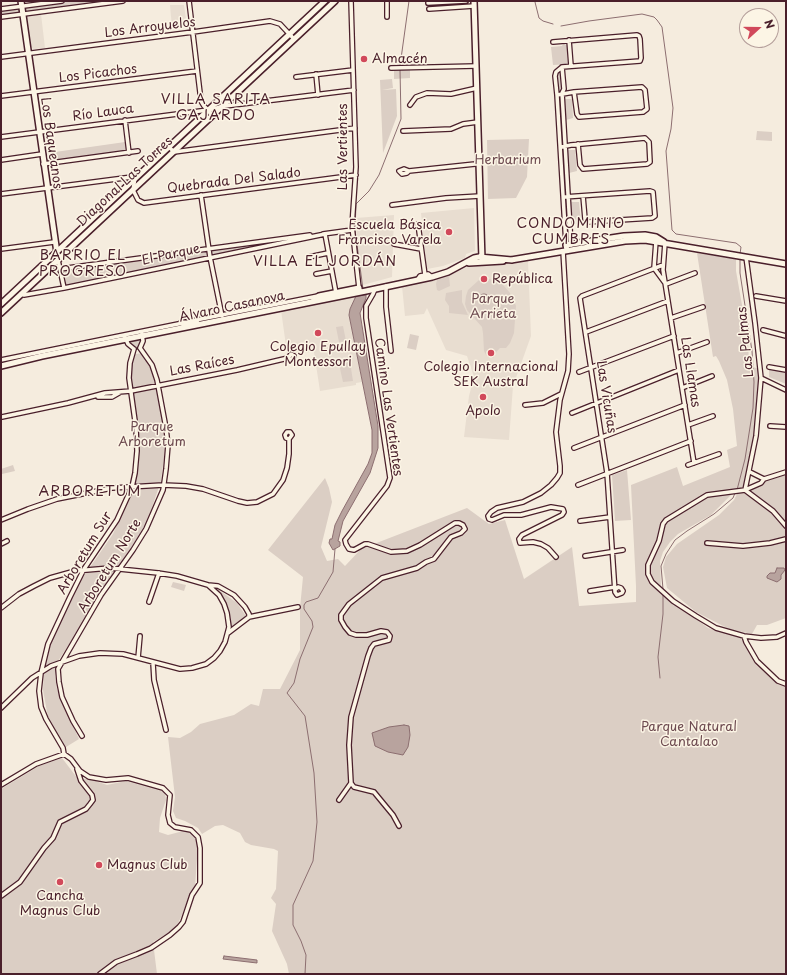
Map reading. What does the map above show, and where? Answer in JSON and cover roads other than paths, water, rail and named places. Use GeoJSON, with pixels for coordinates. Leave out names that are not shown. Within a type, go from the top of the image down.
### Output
{"type":"FeatureCollection","features":[{"type":"Feature","properties":{"kind":"main road","name":"Diagonal Las Torres"},"geometry":{"type":"LineString","coordinates":[[1,304],[325,1]]}},
{"type":"Feature","properties":{"kind":"main road","name":"Diagonal Las Torres"},"geometry":{"type":"LineString","coordinates":[[1,313],[335,1]]}},
{"type":"Feature","properties":{"kind":"main road","name":"Los Baqueanos"},"geometry":{"type":"LineString","coordinates":[[21,4],[46,188],[58,260]]}},
{"type":"Feature","properties":{"kind":"main road"},"geometry":{"type":"LineString","coordinates":[[474,4],[482,260]]}},
{"type":"Feature","properties":{"kind":"main road","name":"Álvaro Casanova"},"geometry":{"type":"LineString","coordinates":[[319,296],[375,289],[432,277],[448,272],[465,263],[482,260],[494,263],[512,260],[624,236],[644,235],[665,243],[786,264]]}},
{"type":"Feature","properties":{"kind":"main road","name":"Álvaro Casanova"},"geometry":{"type":"LineString","coordinates":[[1,366],[125,337],[206,324],[222,317],[312,301],[336,294]]}},
{"type":"Feature","properties":{"kind":"main road"},"geometry":{"type":"LineString","coordinates":[[312,301],[319,296]]}},
{"type":"Feature","properties":{"kind":"main road"},"geometry":{"type":"LineString","coordinates":[[182,323],[206,324]]}},
{"type":"Feature","properties":{"kind":"street"},"geometry":{"type":"LineString","coordinates":[[1,9],[21,4],[62,1]]}},
{"type":"Feature","properties":{"kind":"street"},"geometry":{"type":"LineString","coordinates":[[1,17],[123,1]]}},
{"type":"Feature","properties":{"kind":"street"},"geometry":{"type":"LineString","coordinates":[[189,1],[201,101],[212,116]]}},
{"type":"Feature","properties":{"kind":"street","name":"Las Vertientes"},"geometry":{"type":"LineString","coordinates":[[351,1],[356,175],[352,230],[361,291]]}},
{"type":"Feature","properties":{"kind":"street"},"geometry":{"type":"LineString","coordinates":[[387,1],[387,17]]}},
{"type":"Feature","properties":{"kind":"street"},"geometry":{"type":"LineString","coordinates":[[428,3],[466,1]]}},
{"type":"Feature","properties":{"kind":"street"},"geometry":{"type":"LineString","coordinates":[[429,9],[474,4]]}},
{"type":"Feature","properties":{"kind":"street","name":"Los Arroyuelos"},"geometry":{"type":"LineString","coordinates":[[1,57],[270,21],[280,24],[294,39]]}},
{"type":"Feature","properties":{"kind":"street"},"geometry":{"type":"LineString","coordinates":[[553,42],[637,35],[640,39],[640,60],[562,67],[558,70],[555,76],[568,248]]}},
{"type":"Feature","properties":{"kind":"street"},"geometry":{"type":"LineString","coordinates":[[569,40],[571,66]]}},
{"type":"Feature","properties":{"kind":"street"},"geometry":{"type":"LineString","coordinates":[[391,68],[476,66]]}},
{"type":"Feature","properties":{"kind":"street"},"geometry":{"type":"LineString","coordinates":[[556,557],[548,548],[541,544],[533,542],[520,543],[519,539],[522,535],[562,515],[564,512],[563,508],[547,508],[521,515],[504,515],[492,520],[489,519],[488,516],[497,508],[523,502],[538,495],[551,485],[557,478],[560,469],[556,432],[561,394],[568,371],[569,354],[569,197],[562,93],[564,89],[562,67]]}},
{"type":"Feature","properties":{"kind":"street"},"geometry":{"type":"LineString","coordinates":[[296,77],[353,70]]}},
{"type":"Feature","properties":{"kind":"street","name":"Los Picachos"},"geometry":{"type":"LineString","coordinates":[[1,96],[197,71]]}},
{"type":"Feature","properties":{"kind":"street"},"geometry":{"type":"LineString","coordinates":[[316,74],[318,95]]}},
{"type":"Feature","properties":{"kind":"street"},"geometry":{"type":"LineString","coordinates":[[557,95],[562,93],[574,92],[642,87],[645,90],[646,110],[643,112],[579,117],[577,114],[574,92]]}},
{"type":"Feature","properties":{"kind":"street"},"geometry":{"type":"LineString","coordinates":[[410,105],[416,97],[428,93],[451,94],[477,88]]}},
{"type":"Feature","properties":{"kind":"street"},"geometry":{"type":"LineString","coordinates":[[221,107],[354,90]]}},
{"type":"Feature","properties":{"kind":"street","name":"Río Lauca"},"geometry":{"type":"LineString","coordinates":[[1,137],[208,110],[221,107]]}},
{"type":"Feature","properties":{"kind":"street"},"geometry":{"type":"LineString","coordinates":[[125,120],[129,153]]}},
{"type":"Feature","properties":{"kind":"street"},"geometry":{"type":"LineString","coordinates":[[403,131],[451,129],[463,124],[478,122]]}},
{"type":"Feature","properties":{"kind":"street"},"geometry":{"type":"LineString","coordinates":[[169,147],[174,152],[355,128]]}},
{"type":"Feature","properties":{"kind":"street"},"geometry":{"type":"LineString","coordinates":[[560,147],[565,145],[646,138],[648,141],[650,161],[647,164],[583,169],[580,166],[578,144]]}},
{"type":"Feature","properties":{"kind":"street"},"geometry":{"type":"LineString","coordinates":[[43,164],[138,152]]}},
{"type":"Feature","properties":{"kind":"street"},"geometry":{"type":"LineString","coordinates":[[1,160],[42,154]]}},
{"type":"Feature","properties":{"kind":"street"},"geometry":{"type":"LineString","coordinates":[[409,171],[475,164],[478,162],[479,158]]}},
{"type":"Feature","properties":{"kind":"street"},"geometry":{"type":"LineString","coordinates":[[475,164],[478,165],[480,170]]}},
{"type":"Feature","properties":{"kind":"street","name":"Quebrada Del Salado"},"geometry":{"type":"LineString","coordinates":[[132,190],[138,200],[144,203],[356,175]]}},
{"type":"Feature","properties":{"kind":"street"},"geometry":{"type":"LineString","coordinates":[[1,194],[130,177],[135,178],[132,190]]}},
{"type":"Feature","properties":{"kind":"street"},"geometry":{"type":"LineString","coordinates":[[564,198],[569,197],[650,191],[653,192],[655,216],[652,218],[588,222],[585,219],[583,196]]}},
{"type":"Feature","properties":{"kind":"street"},"geometry":{"type":"LineString","coordinates":[[201,195],[210,257],[222,317]]}},
{"type":"Feature","properties":{"kind":"street"},"geometry":{"type":"LineString","coordinates":[[392,204],[480,196]]}},
{"type":"Feature","properties":{"kind":"street"},"geometry":{"type":"LineString","coordinates":[[418,224],[424,275]]}},
{"type":"Feature","properties":{"kind":"street","name":"El Parque"},"geometry":{"type":"LineString","coordinates":[[60,268],[352,230]]}},
{"type":"Feature","properties":{"kind":"street"},"geometry":{"type":"LineString","coordinates":[[325,234],[336,294]]}},
{"type":"Feature","properties":{"kind":"street","name":"El Parque"},"geometry":{"type":"LineString","coordinates":[[21,294],[24,295],[64,288],[325,234]]}},
{"type":"Feature","properties":{"kind":"street"},"geometry":{"type":"LineString","coordinates":[[656,239],[654,268],[666,284],[695,273]]}},
{"type":"Feature","properties":{"kind":"street"},"geometry":{"type":"LineString","coordinates":[[1,249],[54,242]]}},
{"type":"Feature","properties":{"kind":"street","name":"Las Llamas"},"geometry":{"type":"LineString","coordinates":[[665,243],[663,265],[694,463]]}},
{"type":"Feature","properties":{"kind":"street"},"geometry":{"type":"LineString","coordinates":[[394,244],[421,249]]}},
{"type":"Feature","properties":{"kind":"street"},"geometry":{"type":"LineString","coordinates":[[309,257],[328,254]]}},
{"type":"Feature","properties":{"kind":"street","name":"Las Palmas"},"geometry":{"type":"LineString","coordinates":[[742,257],[755,323],[761,378],[756,436],[750,472],[745,490]]}},
{"type":"Feature","properties":{"kind":"street","name":"Los Baqueanos"},"geometry":{"type":"LineString","coordinates":[[58,260],[64,288]]}},
{"type":"Feature","properties":{"kind":"street","name":"Las Vicuñas"},"geometry":{"type":"LineString","coordinates":[[590,591],[615,588],[607,473],[580,299],[581,296],[663,265]]}},
{"type":"Feature","properties":{"kind":"street"},"geometry":{"type":"LineString","coordinates":[[316,274],[332,271]]}},
{"type":"Feature","properties":{"kind":"street"},"geometry":{"type":"LineString","coordinates":[[418,279],[420,276],[428,274],[432,277]]}},
{"type":"Feature","properties":{"kind":"street"},"geometry":{"type":"LineString","coordinates":[[386,286],[386,307],[391,351]]}},
{"type":"Feature","properties":{"kind":"street","name":"Camino Las Vertientes"},"geometry":{"type":"LineString","coordinates":[[351,783],[349,745],[351,717],[365,663],[374,644],[389,640],[390,636],[387,632],[381,631],[356,636],[350,633],[345,627],[341,620],[341,615],[349,604],[382,578],[417,568],[434,559],[451,537],[461,533],[465,529],[463,525],[455,523],[420,545],[407,551],[391,552],[368,544],[354,550],[349,549],[346,544],[345,540],[387,486],[390,478],[366,318],[366,306],[374,294],[375,289]]}},
{"type":"Feature","properties":{"kind":"street","name":"Álvaro Casanova"},"geometry":{"type":"LineString","coordinates":[[142,334],[182,323],[222,317],[319,296]]}},
{"type":"Feature","properties":{"kind":"street"},"geometry":{"type":"LineString","coordinates":[[756,296],[786,301]]}},
{"type":"Feature","properties":{"kind":"street"},"geometry":{"type":"LineString","coordinates":[[586,332],[668,301]]}},
{"type":"Feature","properties":{"kind":"street"},"geometry":{"type":"LineString","coordinates":[[671,318],[703,306]]}},
{"type":"Feature","properties":{"kind":"street"},"geometry":{"type":"LineString","coordinates":[[763,330],[786,336]]}},
{"type":"Feature","properties":{"kind":"street"},"geometry":{"type":"LineString","coordinates":[[125,337],[134,349],[140,348],[143,344],[142,334]]}},
{"type":"Feature","properties":{"kind":"street"},"geometry":{"type":"LineString","coordinates":[[579,372],[674,336]]}},
{"type":"Feature","properties":{"kind":"street","name":"Álvaro Casanova"},"geometry":{"type":"LineString","coordinates":[[1,360],[125,337]]}},
{"type":"Feature","properties":{"kind":"street"},"geometry":{"type":"LineString","coordinates":[[677,353],[707,342]]}},
{"type":"Feature","properties":{"kind":"street","name":"Arboretum Norte"},"geometry":{"type":"LineString","coordinates":[[82,736],[62,697],[58,669],[101,595],[146,529],[163,485],[167,461],[167,436],[158,385],[152,365],[140,348]]}},
{"type":"Feature","properties":{"kind":"street","name":"Arboretum Sur"},"geometry":{"type":"LineString","coordinates":[[77,768],[69,757],[64,754],[63,748],[46,719],[42,707],[40,673],[53,632],[84,569],[113,528],[132,487],[136,466],[137,443],[129,373],[134,349]]}},
{"type":"Feature","properties":{"kind":"street","name":"Las Raíces"},"geometry":{"type":"LineString","coordinates":[[1,417],[96,397],[112,397],[120,393],[288,358]]}},
{"type":"Feature","properties":{"kind":"street"},"geometry":{"type":"LineString","coordinates":[[769,367],[786,370]]}},
{"type":"Feature","properties":{"kind":"street"},"geometry":{"type":"LineString","coordinates":[[572,413],[680,370]]}},
{"type":"Feature","properties":{"kind":"street"},"geometry":{"type":"LineString","coordinates":[[682,388],[712,376]]}},
{"type":"Feature","properties":{"kind":"street"},"geometry":{"type":"LineString","coordinates":[[761,378],[786,390]]}},
{"type":"Feature","properties":{"kind":"street"},"geometry":{"type":"LineString","coordinates":[[525,405],[543,403],[561,394]]}},
{"type":"Feature","properties":{"kind":"street"},"geometry":{"type":"LineString","coordinates":[[574,448],[685,405]]}},
{"type":"Feature","properties":{"kind":"street"},"geometry":{"type":"LineString","coordinates":[[688,425],[713,416]]}},
{"type":"Feature","properties":{"kind":"street"},"geometry":{"type":"LineString","coordinates":[[770,426],[786,427]]}},
{"type":"Feature","properties":{"kind":"street"},"geometry":{"type":"LineString","coordinates":[[1,520],[57,499],[99,490],[132,487],[163,485],[186,486],[203,489],[243,502],[261,500],[276,491],[284,480],[289,454],[289,439]]}},
{"type":"Feature","properties":{"kind":"street"},"geometry":{"type":"LineString","coordinates":[[578,485],[691,441]]}},
{"type":"Feature","properties":{"kind":"street"},"geometry":{"type":"LineString","coordinates":[[688,465],[719,454]]}},
{"type":"Feature","properties":{"kind":"street"},"geometry":{"type":"LineString","coordinates":[[750,472],[764,478],[786,472]]}},
{"type":"Feature","properties":{"kind":"street"},"geometry":{"type":"LineString","coordinates":[[764,478],[761,483],[745,490],[707,495],[666,520],[663,524],[659,541],[648,565],[648,574],[652,582],[659,589],[696,616],[716,628],[744,636],[771,638],[786,633]]}},
{"type":"Feature","properties":{"kind":"street"},"geometry":{"type":"LineString","coordinates":[[745,490],[773,511],[786,526]]}},
{"type":"Feature","properties":{"kind":"street"},"geometry":{"type":"LineString","coordinates":[[580,521],[610,517]]}},
{"type":"Feature","properties":{"kind":"street"},"geometry":{"type":"LineString","coordinates":[[707,542],[743,546],[770,543],[786,539]]}},
{"type":"Feature","properties":{"kind":"street"},"geometry":{"type":"LineString","coordinates":[[1,544],[7,541]]}},
{"type":"Feature","properties":{"kind":"street"},"geometry":{"type":"LineString","coordinates":[[584,556],[623,550]]}},
{"type":"Feature","properties":{"kind":"street"},"geometry":{"type":"LineString","coordinates":[[1,608],[19,594],[42,582],[67,573],[84,569],[119,569],[177,576],[208,585],[218,586],[234,595],[248,611],[249,617]]}},
{"type":"Feature","properties":{"kind":"street"},"geometry":{"type":"LineString","coordinates":[[148,602],[159,573]]}},
{"type":"Feature","properties":{"kind":"street"},"geometry":{"type":"LineString","coordinates":[[1,708],[28,681],[61,662],[79,656],[100,652],[123,654],[180,669],[201,666],[214,658],[220,651],[228,633],[229,622],[226,608],[219,595],[208,585]]}},
{"type":"Feature","properties":{"kind":"street"},"geometry":{"type":"LineString","coordinates":[[228,633],[249,617],[298,607]]}},
{"type":"Feature","properties":{"kind":"street"},"geometry":{"type":"LineString","coordinates":[[138,658],[140,636]]}},
{"type":"Feature","properties":{"kind":"street"},"geometry":{"type":"LineString","coordinates":[[744,636],[757,661],[778,681],[786,684]]}},
{"type":"Feature","properties":{"kind":"street"},"geometry":{"type":"LineString","coordinates":[[153,663],[154,680],[166,730]]}},
{"type":"Feature","properties":{"kind":"street"},"geometry":{"type":"LineString","coordinates":[[1,785],[36,764],[64,754]]}},
{"type":"Feature","properties":{"kind":"street"},"geometry":{"type":"LineString","coordinates":[[1,896],[20,882],[44,848],[53,838],[60,822],[86,809],[93,800],[92,795],[81,781],[77,768]]}},
{"type":"Feature","properties":{"kind":"street"},"geometry":{"type":"LineString","coordinates":[[77,768],[83,774],[94,778],[106,780],[128,778],[163,788],[170,795],[168,815],[170,823],[175,827],[191,830],[197,835],[199,840],[200,883],[192,895],[183,922],[176,930],[151,948],[116,962],[100,974]]}},
{"type":"Feature","properties":{"kind":"street"},"geometry":{"type":"LineString","coordinates":[[339,800],[351,783],[354,787],[374,792],[400,826]]}},
{"type":"Feature","properties":{"kind":"waterway"},"geometry":{"type":"LineString","coordinates":[[400,66],[409,1]]}},
{"type":"Feature","properties":{"kind":"waterway"},"geometry":{"type":"LineString","coordinates":[[535,2],[539,18],[553,24]]}},
{"type":"Feature","properties":{"kind":"waterway"},"geometry":{"type":"LineString","coordinates":[[561,26],[642,14],[654,17],[657,20],[662,27],[673,108],[671,129],[666,151],[672,230],[676,234],[736,243],[741,247],[740,254]]}},
{"type":"Feature","properties":{"kind":"waterway"},"geometry":{"type":"LineString","coordinates":[[363,289],[355,230],[356,204],[369,191],[379,175],[401,119],[400,69]]}},
{"type":"Feature","properties":{"kind":"waterway"},"geometry":{"type":"LineString","coordinates":[[737,490],[745,459],[753,408],[754,382],[752,351],[740,273],[740,258]]}},
{"type":"Feature","properties":{"kind":"waterway"},"geometry":{"type":"LineString","coordinates":[[663,589],[661,566],[666,554],[675,540],[714,514],[733,498],[735,493]]}},
{"type":"Feature","properties":{"kind":"waterway"},"geometry":{"type":"LineString","coordinates":[[305,974],[306,955],[293,925],[293,905],[313,861],[317,822],[314,773],[305,716],[287,693],[294,683],[300,659],[313,627],[312,621],[304,609],[304,605],[306,602],[318,598],[333,572],[335,549]]}},
{"type":"Feature","properties":{"kind":"waterway"},"geometry":{"type":"LineString","coordinates":[[660,678],[658,657],[663,614],[663,595]]}},
{"type":"Feature","properties":{"kind":"place","name":"Almacén"},"geometry":{"type":"Point","coordinates":[364,59]}},
{"type":"Feature","properties":{"kind":"place","name":"Escuela Básica Francisco Varela"},"geometry":{"type":"Point","coordinates":[449,232]}},
{"type":"Feature","properties":{"kind":"place","name":"República"},"geometry":{"type":"Point","coordinates":[484,279]}},
{"type":"Feature","properties":{"kind":"place","name":"Colegio Epullay Montessori"},"geometry":{"type":"Point","coordinates":[318,333]}},
{"type":"Feature","properties":{"kind":"place","name":"Colegio Internacional SEK Austral"},"geometry":{"type":"Point","coordinates":[491,353]}},
{"type":"Feature","properties":{"kind":"place","name":"Apolo"},"geometry":{"type":"Point","coordinates":[483,397]}},
{"type":"Feature","properties":{"kind":"place","name":"Magnus Club"},"geometry":{"type":"Point","coordinates":[99,865]}},
{"type":"Feature","properties":{"kind":"place","name":"Cancha Magnus Club"},"geometry":{"type":"Point","coordinates":[60,882]}},
{"type":"Feature","properties":{"kind":"district","name":"VILLA SARITA GAJARDO"},"geometry":{"type":"Point","coordinates":[216,108]}},
{"type":"Feature","properties":{"kind":"district","name":"CONDOMINIO CUMBRES"},"geometry":{"type":"Point","coordinates":[571,232]}},
{"type":"Feature","properties":{"kind":"district","name":"VILLA EL JORDÁN"},"geometry":{"type":"Point","coordinates":[325,262]}},
{"type":"Feature","properties":{"kind":"district","name":"BARRIO EL PROGRESO"},"geometry":{"type":"Point","coordinates":[83,264]}},
{"type":"Feature","properties":{"kind":"district","name":"ARBORETUM"},"geometry":{"type":"Point","coordinates":[90,492]}},
{"type":"Feature","properties":{"kind":"park label","name":"Herbarium"},"geometry":{"type":"Point","coordinates":[508,160]}},
{"type":"Feature","properties":{"kind":"park label","name":"Parque Arrieta"},"geometry":{"type":"Point","coordinates":[493,306]}},
{"type":"Feature","properties":{"kind":"park label","name":"Parque Arboretum"},"geometry":{"type":"Point","coordinates":[152,434]}},
{"type":"Feature","properties":{"kind":"park label","name":"Parque Natural Cantalao"},"geometry":{"type":"Point","coordinates":[689,734]}}]}
